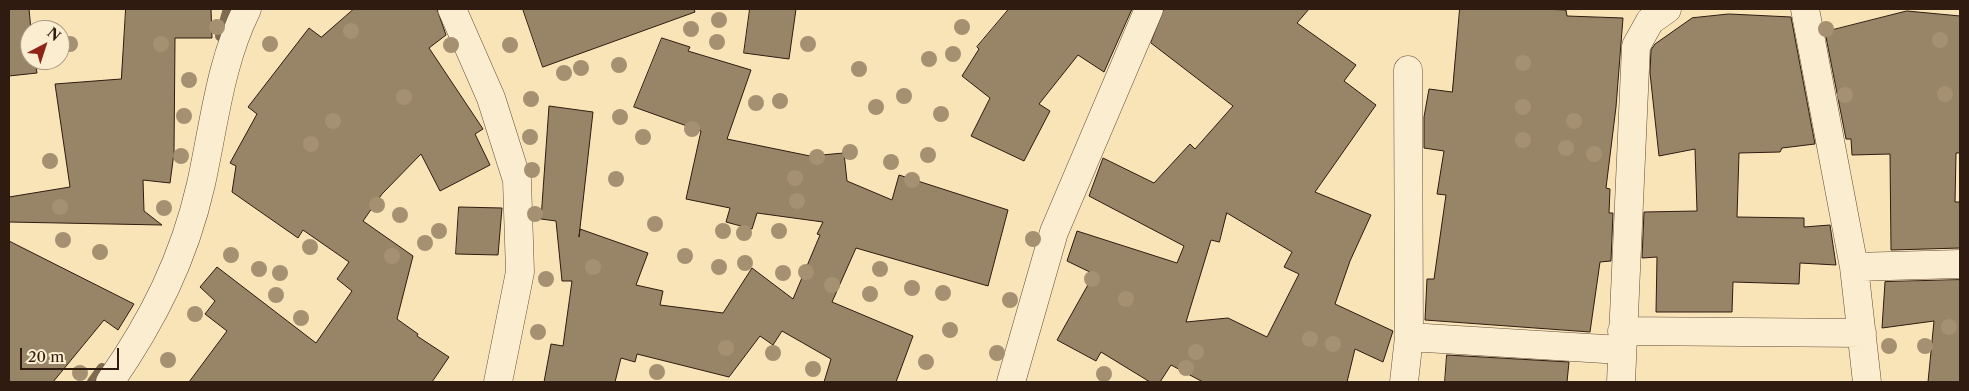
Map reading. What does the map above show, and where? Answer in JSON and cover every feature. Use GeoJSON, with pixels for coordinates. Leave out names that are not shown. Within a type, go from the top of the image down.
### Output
{"type":"FeatureCollection","features":[{"type":"Feature","properties":{"kind":"street"},"geometry":{"type":"LineString","coordinates":[[110,382],[140,339],[179,261],[201,185],[219,92],[234,34],[248,9]]}},
{"type":"Feature","properties":{"kind":"street"},"geometry":{"type":"LineString","coordinates":[[452,9],[491,98],[517,180],[520,272],[498,382]]}},
{"type":"Feature","properties":{"kind":"street"},"geometry":{"type":"LineString","coordinates":[[1011,382],[1054,232],[1149,9]]}},
{"type":"Feature","properties":{"kind":"street"},"geometry":{"type":"LineString","coordinates":[[1621,382],[1636,46],[1650,21],[1667,9]]}},
{"type":"Feature","properties":{"kind":"street"},"geometry":{"type":"LineString","coordinates":[[1805,9],[1854,267],[1867,382]]}},
{"type":"Feature","properties":{"kind":"street"},"geometry":{"type":"LineString","coordinates":[[1404,382],[1409,336],[1408,70]]}},
{"type":"Feature","properties":{"kind":"street"},"geometry":{"type":"LineString","coordinates":[[1854,267],[1960,264]]}},
{"type":"Feature","properties":{"kind":"street"},"geometry":{"type":"LineString","coordinates":[[1409,336],[1622,341],[1862,333]]}},
{"type":"Feature","properties":{"kind":"building"},"geometry":{"type":"Polygon","coordinates":[[[9,9],[29,9],[30,20],[20,20],[20,70],[37,70],[37,73],[9,76],[9,9]]]}},
{"type":"Feature","properties":{"kind":"building"},"geometry":{"type":"Polygon","coordinates":[[[126,9],[211,9],[212,38],[175,38],[174,153],[170,183],[143,180],[144,211],[162,225],[9,222],[9,197],[70,187],[55,84],[121,79],[126,9]]]}},
{"type":"Feature","properties":{"kind":"building"},"geometry":{"type":"Polygon","coordinates":[[[354,9],[437,9],[446,35],[429,48],[483,129],[475,134],[490,165],[440,191],[421,154],[382,194],[363,221],[413,256],[397,319],[418,334],[417,336],[449,357],[432,382],[189,382],[227,331],[205,314],[215,301],[200,287],[217,267],[316,343],[352,291],[337,279],[349,262],[303,230],[298,238],[232,192],[236,166],[230,163],[257,114],[248,107],[309,28],[321,37],[354,9]]]}},
{"type":"Feature","properties":{"kind":"building"},"geometry":{"type":"Polygon","coordinates":[[[523,9],[694,9],[695,12],[543,67],[523,9]]]}},
{"type":"Feature","properties":{"kind":"building"},"geometry":{"type":"Polygon","coordinates":[[[750,9],[796,9],[789,59],[744,53],[750,9]]]}},
{"type":"Feature","properties":{"kind":"building"},"geometry":{"type":"Polygon","coordinates":[[[1009,9],[1132,9],[1104,72],[1078,55],[1039,104],[1050,111],[1024,161],[971,136],[990,98],[962,76],[979,49],[977,47],[1009,9]]]}},
{"type":"Feature","properties":{"kind":"building"},"geometry":{"type":"Polygon","coordinates":[[[1164,9],[1309,9],[1297,23],[1356,65],[1344,81],[1376,105],[1315,192],[1371,215],[1350,261],[1335,304],[1393,331],[1383,362],[1355,349],[1347,382],[1203,382],[1171,365],[1160,382],[1150,382],[1101,352],[1096,361],[1057,340],[1094,274],[1067,261],[1077,231],[1177,263],[1184,246],[1089,196],[1103,158],[1154,183],[1190,144],[1195,149],[1233,106],[1151,43],[1164,9]],[[1227,213],[1219,242],[1211,240],[1186,322],[1228,318],[1267,337],[1299,274],[1284,267],[1292,252],[1227,213]]]}},
{"type":"Feature","properties":{"kind":"building"},"geometry":{"type":"Polygon","coordinates":[[[1460,9],[1566,10],[1567,16],[1623,18],[1616,107],[1606,188],[1610,189],[1609,213],[1613,213],[1611,261],[1600,262],[1590,332],[1425,320],[1427,279],[1434,279],[1446,195],[1437,194],[1444,151],[1424,148],[1424,117],[1429,89],[1452,92],[1460,9]]]}},
{"type":"Feature","properties":{"kind":"building"},"geometry":{"type":"Polygon","coordinates":[[[1907,11],[1960,16],[1960,153],[1956,153],[1955,202],[1960,202],[1960,248],[1891,250],[1890,154],[1852,155],[1851,139],[1846,139],[1825,32],[1907,11]]]}},
{"type":"Feature","properties":{"kind":"building"},"geometry":{"type":"Polygon","coordinates":[[[1729,14],[1791,17],[1815,144],[1782,148],[1780,152],[1739,153],[1737,217],[1804,218],[1804,227],[1830,225],[1836,265],[1800,263],[1799,284],[1733,282],[1732,312],[1656,312],[1657,257],[1642,258],[1644,212],[1697,211],[1695,149],[1659,156],[1650,73],[1651,50],[1655,44],[1692,18],[1729,14]]]}},
{"type":"Feature","properties":{"kind":"building"},"geometry":{"type":"Polygon","coordinates":[[[662,38],[690,47],[688,51],[751,70],[727,139],[810,156],[844,153],[847,181],[892,200],[899,175],[1008,210],[988,286],[856,248],[832,302],[913,336],[896,382],[824,382],[831,359],[782,331],[773,345],[760,336],[729,377],[637,354],[635,362],[621,358],[615,382],[544,382],[551,344],[563,346],[572,281],[562,281],[556,221],[541,219],[549,106],[593,112],[579,237],[580,229],[648,253],[636,285],[663,291],[660,305],[723,313],[752,268],[793,299],[820,235],[817,234],[823,222],[757,213],[752,229],[726,222],[730,208],[686,199],[701,131],[634,107],[662,38]]]}},
{"type":"Feature","properties":{"kind":"building"},"geometry":{"type":"Polygon","coordinates":[[[459,207],[502,208],[498,255],[456,254],[459,207]]]}},
{"type":"Feature","properties":{"kind":"building"},"geometry":{"type":"Polygon","coordinates":[[[9,241],[134,304],[118,330],[104,320],[53,382],[9,382],[9,241]]]}},
{"type":"Feature","properties":{"kind":"building"},"geometry":{"type":"Polygon","coordinates":[[[1960,280],[1960,382],[1928,382],[1934,321],[1882,328],[1885,282],[1960,280]]]}},
{"type":"Feature","properties":{"kind":"building"},"geometry":{"type":"Polygon","coordinates":[[[1447,355],[1569,362],[1567,382],[1445,382],[1447,355]]]}},
{"type":"Feature","properties":{"kind":"waterway"},"geometry":{"type":"LineString","coordinates":[[220,36],[228,9]]}},
{"type":"Feature","properties":{"kind":"waterway"},"geometry":{"type":"LineString","coordinates":[[92,382],[102,368]]}}]}
